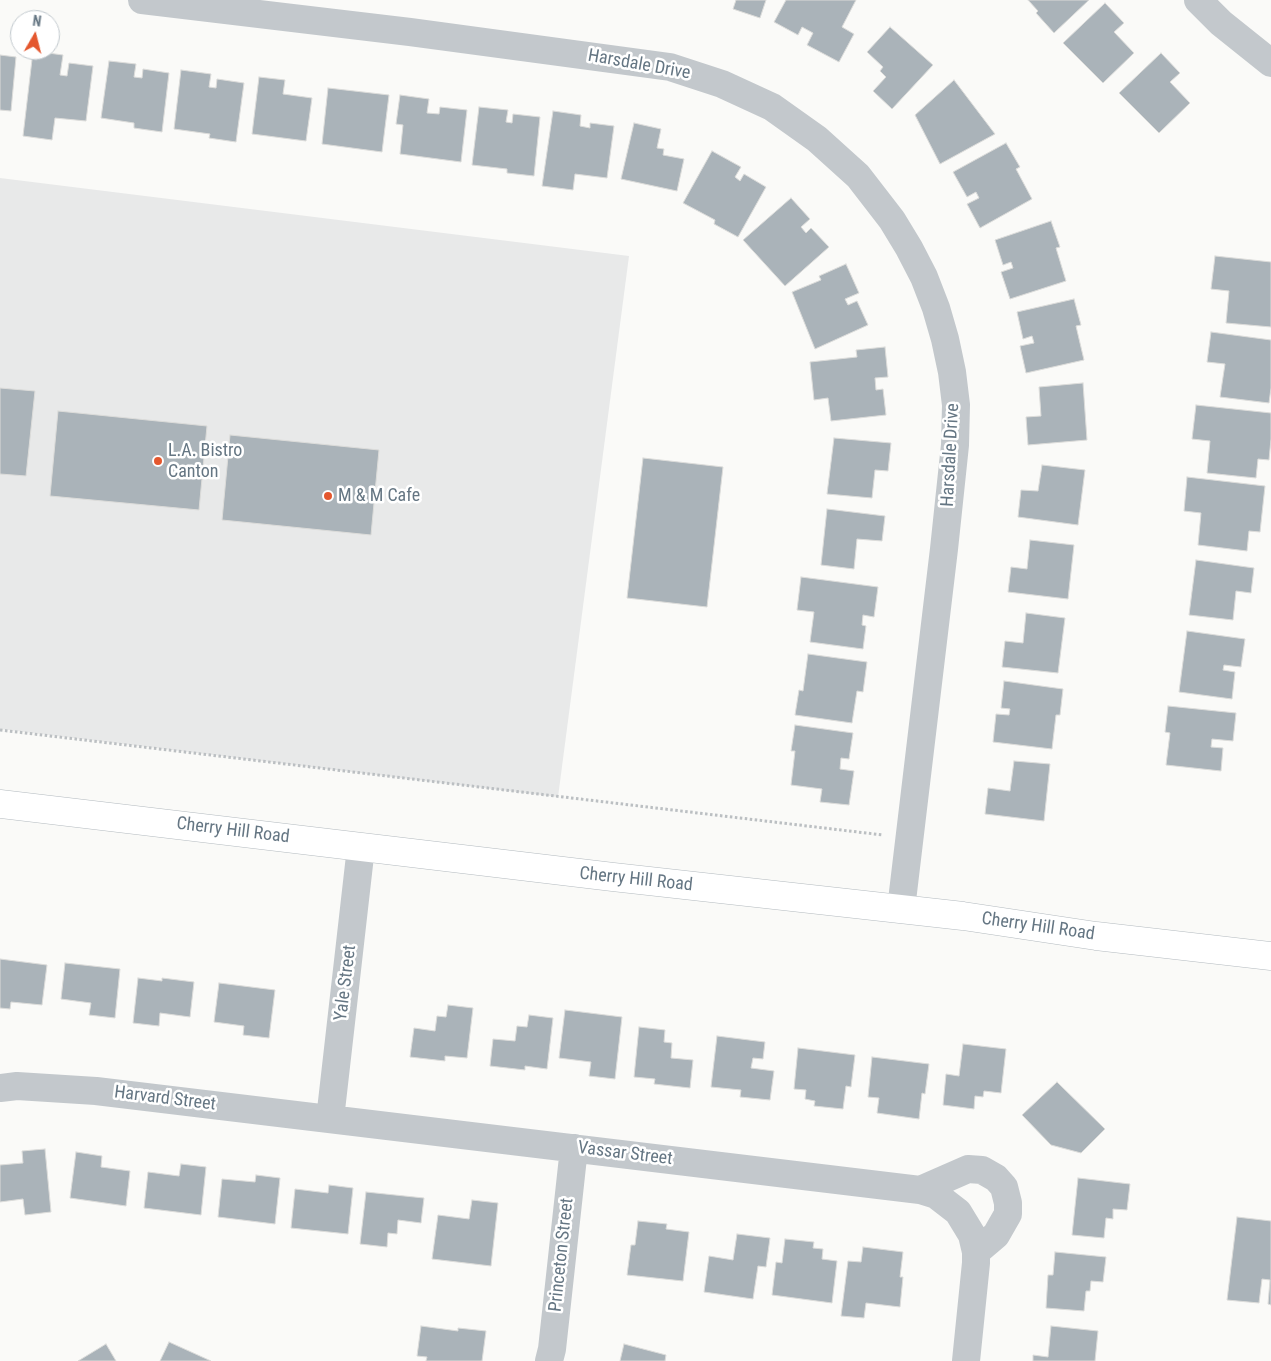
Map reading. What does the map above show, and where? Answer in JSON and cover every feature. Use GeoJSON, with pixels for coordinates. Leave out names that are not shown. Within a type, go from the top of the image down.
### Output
{"type":"FeatureCollection","features":[{"type":"Feature","properties":{"kind":"main road","name":"Cherry Hill Road"},"geometry":{"type":"LineString","coordinates":[[0,804],[649,882],[901,909],[1106,937],[1271,956]]}},
{"type":"Feature","properties":{"kind":"street","name":"Harsdale Drive"},"geometry":{"type":"LineString","coordinates":[[142,0],[410,32],[670,67],[722,84],[772,108],[817,139],[858,176],[892,220],[924,277],[945,339],[956,405],[955,445],[944,549],[901,909]]}},
{"type":"Feature","properties":{"kind":"street"},"geometry":{"type":"LineString","coordinates":[[1198,0],[1221,23],[1271,63]]}},
{"type":"Feature","properties":{"kind":"street","name":"Yale Street"},"geometry":{"type":"LineString","coordinates":[[330,1119],[362,847]]}},
{"type":"Feature","properties":{"kind":"street","name":"Harvard Street"},"geometry":{"type":"LineString","coordinates":[[0,1088],[17,1086],[96,1091],[330,1119]]}},
{"type":"Feature","properties":{"kind":"street","name":"Vassar Street"},"geometry":{"type":"LineString","coordinates":[[330,1119],[920,1190],[936,1195],[958,1212],[972,1235],[976,1252]]}},
{"type":"Feature","properties":{"kind":"street","name":"Princeton Street"},"geometry":{"type":"LineString","coordinates":[[549,1361],[552,1349],[574,1148]]}},
{"type":"Feature","properties":{"kind":"street"},"geometry":{"type":"LineString","coordinates":[[920,1190],[968,1169],[982,1170],[996,1178],[1004,1187],[1008,1203],[1008,1214],[996,1235],[976,1252],[966,1361]]}},
{"type":"Feature","properties":{"kind":"path"},"geometry":{"type":"LineString","coordinates":[[0,730],[888,835]]}},
{"type":"Feature","properties":{"kind":"shaded area"},"geometry":{"type":"Polygon","coordinates":[[[0,178],[629,256],[558,797],[0,729],[0,178]]]}},
{"type":"Feature","properties":{"kind":"building"},"geometry":{"type":"Polygon","coordinates":[[[736,0],[766,0],[760,18],[733,9],[736,0]]]}},
{"type":"Feature","properties":{"kind":"building"},"geometry":{"type":"Polygon","coordinates":[[[786,0],[856,0],[842,27],[854,34],[839,62],[807,45],[813,33],[802,27],[798,35],[774,22],[786,0]]]}},
{"type":"Feature","properties":{"kind":"building"},"geometry":{"type":"Polygon","coordinates":[[[1028,0],[1089,0],[1054,33],[1036,13],[1038,11],[1028,0]]]}},
{"type":"Feature","properties":{"kind":"building"},"geometry":{"type":"Polygon","coordinates":[[[1105,3],[1124,23],[1114,32],[1134,53],[1103,83],[1063,43],[1105,3]]]}},
{"type":"Feature","properties":{"kind":"building"},"geometry":{"type":"Polygon","coordinates":[[[890,27],[933,65],[892,109],[873,91],[886,77],[880,71],[883,67],[867,52],[890,27]]]}},
{"type":"Feature","properties":{"kind":"building"},"geometry":{"type":"Polygon","coordinates":[[[1161,53],[1180,73],[1170,82],[1190,103],[1159,133],[1119,93],[1161,53]]]}},
{"type":"Feature","properties":{"kind":"building"},"geometry":{"type":"Polygon","coordinates":[[[0,55],[10,56],[10,60],[16,60],[11,111],[0,110],[0,55]]]}},
{"type":"Feature","properties":{"kind":"building"},"geometry":{"type":"Polygon","coordinates":[[[60,55],[63,55],[60,75],[67,76],[69,63],[93,66],[86,121],[55,118],[52,140],[23,136],[32,60],[60,60],[60,55]]]}},
{"type":"Feature","properties":{"kind":"building"},"geometry":{"type":"Polygon","coordinates":[[[109,61],[136,64],[134,77],[142,78],[143,69],[169,73],[162,132],[134,128],[134,123],[101,118],[109,61]]]}},
{"type":"Feature","properties":{"kind":"building"},"geometry":{"type":"Polygon","coordinates":[[[181,70],[211,74],[209,87],[216,88],[217,79],[244,83],[236,142],[209,138],[210,134],[174,129],[181,70]]]}},
{"type":"Feature","properties":{"kind":"building"},"geometry":{"type":"Polygon","coordinates":[[[259,77],[285,80],[283,94],[312,98],[306,141],[252,134],[259,77]]]}},
{"type":"Feature","properties":{"kind":"building"},"geometry":{"type":"Polygon","coordinates":[[[954,80],[995,134],[940,164],[915,115],[954,80]]]}},
{"type":"Feature","properties":{"kind":"building"},"geometry":{"type":"Polygon","coordinates":[[[328,88],[389,95],[382,152],[322,144],[328,88]]]}},
{"type":"Feature","properties":{"kind":"building"},"geometry":{"type":"Polygon","coordinates":[[[400,95],[429,99],[427,113],[439,114],[440,107],[467,110],[461,162],[400,154],[403,125],[396,124],[400,95]]]}},
{"type":"Feature","properties":{"kind":"building"},"geometry":{"type":"Polygon","coordinates":[[[479,107],[508,110],[506,122],[512,123],[513,114],[540,117],[534,176],[507,173],[507,169],[472,165],[479,107]]]}},
{"type":"Feature","properties":{"kind":"building"},"geometry":{"type":"Polygon","coordinates":[[[553,111],[581,115],[580,126],[590,128],[590,123],[614,126],[607,178],[575,174],[573,190],[542,186],[553,111]]]}},
{"type":"Feature","properties":{"kind":"building"},"geometry":{"type":"Polygon","coordinates":[[[634,123],[661,129],[657,148],[664,149],[663,155],[684,159],[677,191],[621,179],[634,123]]]}},
{"type":"Feature","properties":{"kind":"building"},"geometry":{"type":"Polygon","coordinates":[[[1006,143],[1020,167],[1016,169],[1032,199],[980,228],[967,204],[979,198],[976,192],[967,197],[953,172],[1006,143]]]}},
{"type":"Feature","properties":{"kind":"building"},"geometry":{"type":"Polygon","coordinates":[[[712,151],[741,167],[735,177],[740,181],[744,174],[766,187],[738,237],[714,224],[715,220],[683,203],[712,151]]]}},
{"type":"Feature","properties":{"kind":"building"},"geometry":{"type":"Polygon","coordinates":[[[791,198],[810,219],[801,227],[806,233],[811,228],[829,247],[785,286],[743,240],[791,198]]]}},
{"type":"Feature","properties":{"kind":"building"},"geometry":{"type":"Polygon","coordinates":[[[1051,221],[1060,247],[1056,248],[1066,281],[1010,299],[1001,272],[1013,268],[1011,262],[1003,265],[995,240],[1051,221]]]}},
{"type":"Feature","properties":{"kind":"building"},"geometry":{"type":"Polygon","coordinates":[[[1215,256],[1271,262],[1271,327],[1226,323],[1229,291],[1211,289],[1215,256]]]}},
{"type":"Feature","properties":{"kind":"building"},"geometry":{"type":"Polygon","coordinates":[[[846,264],[859,293],[845,299],[848,305],[857,301],[868,325],[815,349],[792,292],[821,280],[819,276],[846,264]]]}},
{"type":"Feature","properties":{"kind":"building"},"geometry":{"type":"Polygon","coordinates":[[[1074,299],[1081,325],[1076,326],[1084,360],[1026,373],[1020,346],[1034,343],[1032,336],[1023,339],[1017,312],[1074,299]]]}},
{"type":"Feature","properties":{"kind":"building"},"geometry":{"type":"Polygon","coordinates":[[[1211,332],[1271,340],[1271,388],[1269,403],[1220,397],[1225,364],[1207,362],[1211,332]]]}},
{"type":"Feature","properties":{"kind":"building"},"geometry":{"type":"Polygon","coordinates":[[[885,347],[888,377],[875,378],[876,390],[883,389],[886,415],[831,421],[828,398],[814,400],[810,362],[857,357],[856,350],[885,347]]]}},
{"type":"Feature","properties":{"kind":"building"},"geometry":{"type":"Polygon","coordinates":[[[1083,383],[1087,440],[1028,445],[1026,417],[1041,416],[1039,387],[1083,383]]]}},
{"type":"Feature","properties":{"kind":"building"},"geometry":{"type":"Polygon","coordinates":[[[0,388],[35,391],[26,476],[0,474],[0,388]]]}},
{"type":"Feature","properties":{"kind":"building"},"geometry":{"type":"Polygon","coordinates":[[[1196,405],[1271,413],[1269,460],[1258,459],[1256,478],[1207,473],[1210,441],[1192,439],[1196,405]]]}},
{"type":"Feature","properties":{"kind":"building"},"geometry":{"type":"Polygon","coordinates":[[[58,411],[207,426],[199,510],[50,496],[58,411]]]}},
{"type":"Feature","properties":{"kind":"building"},"geometry":{"type":"Polygon","coordinates":[[[230,435],[379,450],[371,535],[222,520],[230,435]]]}},
{"type":"Feature","properties":{"kind":"building"},"geometry":{"type":"Polygon","coordinates":[[[834,438],[891,443],[888,471],[875,470],[872,498],[827,494],[834,438]]]}},
{"type":"Feature","properties":{"kind":"building"},"geometry":{"type":"Polygon","coordinates":[[[643,458],[723,467],[707,607],[627,598],[643,458]]]}},
{"type":"Feature","properties":{"kind":"building"},"geometry":{"type":"Polygon","coordinates":[[[1042,465],[1085,470],[1078,525],[1018,517],[1021,490],[1038,491],[1042,465]]]}},
{"type":"Feature","properties":{"kind":"building"},"geometry":{"type":"Polygon","coordinates":[[[1187,477],[1265,486],[1260,532],[1249,531],[1247,551],[1198,545],[1201,513],[1184,511],[1187,477]]]}},
{"type":"Feature","properties":{"kind":"building"},"geometry":{"type":"Polygon","coordinates":[[[827,509],[885,516],[882,541],[857,539],[854,569],[821,565],[827,509]]]}},
{"type":"Feature","properties":{"kind":"building"},"geometry":{"type":"Polygon","coordinates":[[[1030,540],[1074,545],[1068,599],[1008,592],[1011,567],[1027,569],[1030,540]]]}},
{"type":"Feature","properties":{"kind":"building"},"geometry":{"type":"Polygon","coordinates":[[[1196,560],[1254,568],[1251,593],[1236,591],[1233,620],[1189,615],[1196,560]]]}},
{"type":"Feature","properties":{"kind":"building"},"geometry":{"type":"Polygon","coordinates":[[[801,577],[878,587],[874,617],[863,615],[862,625],[866,626],[863,649],[810,642],[814,612],[797,610],[801,577]]]}},
{"type":"Feature","properties":{"kind":"building"},"geometry":{"type":"Polygon","coordinates":[[[1026,613],[1065,618],[1058,673],[1002,667],[1005,641],[1023,643],[1026,613]]]}},
{"type":"Feature","properties":{"kind":"building"},"geometry":{"type":"Polygon","coordinates":[[[1187,631],[1245,639],[1241,667],[1224,665],[1223,670],[1235,672],[1232,699],[1179,692],[1187,631]]]}},
{"type":"Feature","properties":{"kind":"building"},"geometry":{"type":"Polygon","coordinates":[[[808,654],[867,662],[863,692],[857,691],[852,723],[795,715],[799,690],[803,691],[808,654]]]}},
{"type":"Feature","properties":{"kind":"building"},"geometry":{"type":"Polygon","coordinates":[[[1004,681],[1063,689],[1060,715],[1056,715],[1052,749],[993,742],[996,714],[1009,715],[1010,709],[1001,708],[1004,681]]]}},
{"type":"Feature","properties":{"kind":"building"},"geometry":{"type":"Polygon","coordinates":[[[1168,706],[1236,713],[1233,741],[1212,739],[1211,747],[1223,748],[1221,771],[1166,765],[1170,733],[1165,732],[1168,706]]]}},
{"type":"Feature","properties":{"kind":"building"},"geometry":{"type":"Polygon","coordinates":[[[795,725],[853,733],[849,759],[841,758],[840,769],[854,771],[849,805],[820,802],[822,789],[791,785],[795,751],[791,751],[795,725]]]}},
{"type":"Feature","properties":{"kind":"building"},"geometry":{"type":"Polygon","coordinates":[[[1014,761],[1050,764],[1044,821],[985,814],[988,788],[1010,791],[1014,761]]]}},
{"type":"Feature","properties":{"kind":"building"},"geometry":{"type":"Polygon","coordinates":[[[0,959],[47,965],[42,1005],[11,1002],[10,1009],[0,1008],[0,959]]]}},
{"type":"Feature","properties":{"kind":"building"},"geometry":{"type":"Polygon","coordinates":[[[65,963],[120,969],[115,1018],[89,1015],[91,1003],[61,999],[65,963]]]}},
{"type":"Feature","properties":{"kind":"building"},"geometry":{"type":"Polygon","coordinates":[[[138,978],[162,981],[162,978],[194,982],[190,1017],[160,1013],[159,1026],[133,1023],[138,978]]]}},
{"type":"Feature","properties":{"kind":"building"},"geometry":{"type":"Polygon","coordinates":[[[219,983],[275,990],[269,1038],[243,1035],[244,1026],[214,1022],[219,983]]]}},
{"type":"Feature","properties":{"kind":"building"},"geometry":{"type":"Polygon","coordinates":[[[448,1005],[473,1008],[467,1058],[445,1056],[445,1061],[410,1057],[414,1028],[435,1031],[437,1016],[446,1017],[448,1005]]]}},
{"type":"Feature","properties":{"kind":"building"},"geometry":{"type":"Polygon","coordinates":[[[565,1010],[622,1017],[615,1079],[589,1076],[591,1062],[559,1058],[565,1010]]]}},
{"type":"Feature","properties":{"kind":"building"},"geometry":{"type":"Polygon","coordinates":[[[529,1015],[553,1018],[547,1069],[525,1066],[525,1070],[490,1066],[493,1039],[515,1041],[517,1026],[527,1027],[529,1015]]]}},
{"type":"Feature","properties":{"kind":"building"},"geometry":{"type":"Polygon","coordinates":[[[639,1027],[665,1030],[664,1042],[672,1043],[671,1058],[693,1060],[690,1088],[654,1084],[655,1079],[634,1077],[639,1027]]]}},
{"type":"Feature","properties":{"kind":"building"},"geometry":{"type":"Polygon","coordinates":[[[717,1036],[765,1042],[763,1059],[753,1058],[751,1068],[774,1071],[770,1100],[740,1097],[741,1090],[711,1087],[717,1036]]]}},
{"type":"Feature","properties":{"kind":"building"},"geometry":{"type":"Polygon","coordinates":[[[963,1044],[1006,1049],[1001,1093],[984,1091],[983,1097],[975,1096],[974,1109],[943,1105],[946,1074],[959,1076],[963,1044]]]}},
{"type":"Feature","properties":{"kind":"building"},"geometry":{"type":"Polygon","coordinates":[[[798,1048],[855,1055],[851,1087],[846,1086],[843,1109],[814,1106],[815,1101],[805,1099],[806,1090],[794,1089],[798,1048]]]}},
{"type":"Feature","properties":{"kind":"building"},"geometry":{"type":"Polygon","coordinates":[[[872,1057],[929,1064],[925,1094],[922,1093],[919,1119],[877,1113],[879,1098],[868,1097],[872,1057]]]}},
{"type":"Feature","properties":{"kind":"building"},"geometry":{"type":"Polygon","coordinates":[[[1057,1082],[1105,1129],[1081,1153],[1051,1145],[1022,1115],[1057,1082]]]}},
{"type":"Feature","properties":{"kind":"building"},"geometry":{"type":"Polygon","coordinates":[[[45,1149],[51,1212],[25,1215],[23,1199],[0,1202],[0,1165],[23,1163],[22,1151],[45,1149]]]}},
{"type":"Feature","properties":{"kind":"building"},"geometry":{"type":"Polygon","coordinates":[[[76,1152],[102,1156],[101,1167],[130,1171],[126,1206],[70,1198],[76,1152]]]}},
{"type":"Feature","properties":{"kind":"building"},"geometry":{"type":"Polygon","coordinates":[[[181,1164],[206,1167],[201,1215],[144,1208],[148,1172],[179,1176],[181,1164]]]}},
{"type":"Feature","properties":{"kind":"building"},"geometry":{"type":"Polygon","coordinates":[[[256,1175],[280,1178],[275,1224],[218,1217],[222,1179],[255,1182],[256,1175]]]}},
{"type":"Feature","properties":{"kind":"building"},"geometry":{"type":"Polygon","coordinates":[[[1078,1178],[1130,1184],[1127,1210],[1113,1209],[1113,1219],[1106,1218],[1104,1238],[1072,1235],[1078,1178]]]}},
{"type":"Feature","properties":{"kind":"building"},"geometry":{"type":"Polygon","coordinates":[[[329,1185],[353,1188],[348,1234],[291,1228],[295,1189],[328,1193],[329,1185]]]}},
{"type":"Feature","properties":{"kind":"building"},"geometry":{"type":"Polygon","coordinates":[[[366,1192],[424,1198],[421,1223],[398,1220],[397,1234],[388,1233],[387,1247],[360,1244],[366,1192]]]}},
{"type":"Feature","properties":{"kind":"building"},"geometry":{"type":"Polygon","coordinates":[[[472,1200],[498,1203],[491,1266],[432,1259],[438,1215],[469,1219],[472,1200]]]}},
{"type":"Feature","properties":{"kind":"building"},"geometry":{"type":"Polygon","coordinates":[[[1237,1217],[1271,1221],[1271,1305],[1268,1304],[1270,1280],[1262,1279],[1259,1303],[1227,1300],[1237,1217]]]}},
{"type":"Feature","properties":{"kind":"building"},"geometry":{"type":"Polygon","coordinates":[[[638,1221],[667,1224],[666,1229],[689,1232],[683,1281],[627,1275],[631,1245],[635,1245],[638,1221]]]}},
{"type":"Feature","properties":{"kind":"building"},"geometry":{"type":"Polygon","coordinates":[[[737,1234],[770,1238],[766,1267],[758,1266],[753,1299],[704,1292],[709,1256],[733,1260],[737,1234]]]}},
{"type":"Feature","properties":{"kind":"building"},"geometry":{"type":"Polygon","coordinates":[[[785,1239],[814,1242],[813,1248],[823,1249],[822,1259],[837,1261],[832,1303],[772,1295],[776,1262],[782,1263],[785,1239]]]}},
{"type":"Feature","properties":{"kind":"building"},"geometry":{"type":"Polygon","coordinates":[[[863,1247],[903,1252],[900,1277],[903,1277],[900,1307],[866,1303],[864,1318],[841,1316],[848,1261],[861,1262],[863,1247]]]}},
{"type":"Feature","properties":{"kind":"building"},"geometry":{"type":"Polygon","coordinates":[[[1055,1252],[1106,1257],[1103,1282],[1091,1281],[1090,1291],[1086,1291],[1084,1311],[1046,1308],[1048,1275],[1053,1275],[1055,1252]]]}},
{"type":"Feature","properties":{"kind":"building"},"geometry":{"type":"Polygon","coordinates":[[[421,1326],[458,1331],[458,1328],[486,1331],[482,1361],[426,1361],[427,1357],[417,1356],[421,1326]]]}},
{"type":"Feature","properties":{"kind":"building"},"geometry":{"type":"Polygon","coordinates":[[[1051,1326],[1098,1331],[1095,1361],[1033,1361],[1033,1355],[1048,1357],[1051,1326]]]}},
{"type":"Feature","properties":{"kind":"building"},"geometry":{"type":"Polygon","coordinates":[[[169,1342],[211,1361],[160,1361],[169,1342]]]}},
{"type":"Feature","properties":{"kind":"building"},"geometry":{"type":"Polygon","coordinates":[[[106,1344],[116,1361],[78,1361],[106,1344]]]}},
{"type":"Feature","properties":{"kind":"building"},"geometry":{"type":"Polygon","coordinates":[[[624,1344],[666,1355],[665,1361],[620,1361],[624,1344]]]}},
{"type":"Feature","properties":{"kind":"place","name":"L.A. Bistro Canton"},"geometry":{"type":"Point","coordinates":[158,461]}},
{"type":"Feature","properties":{"kind":"place","name":"M & M Cafe"},"geometry":{"type":"Point","coordinates":[328,496]}}]}
